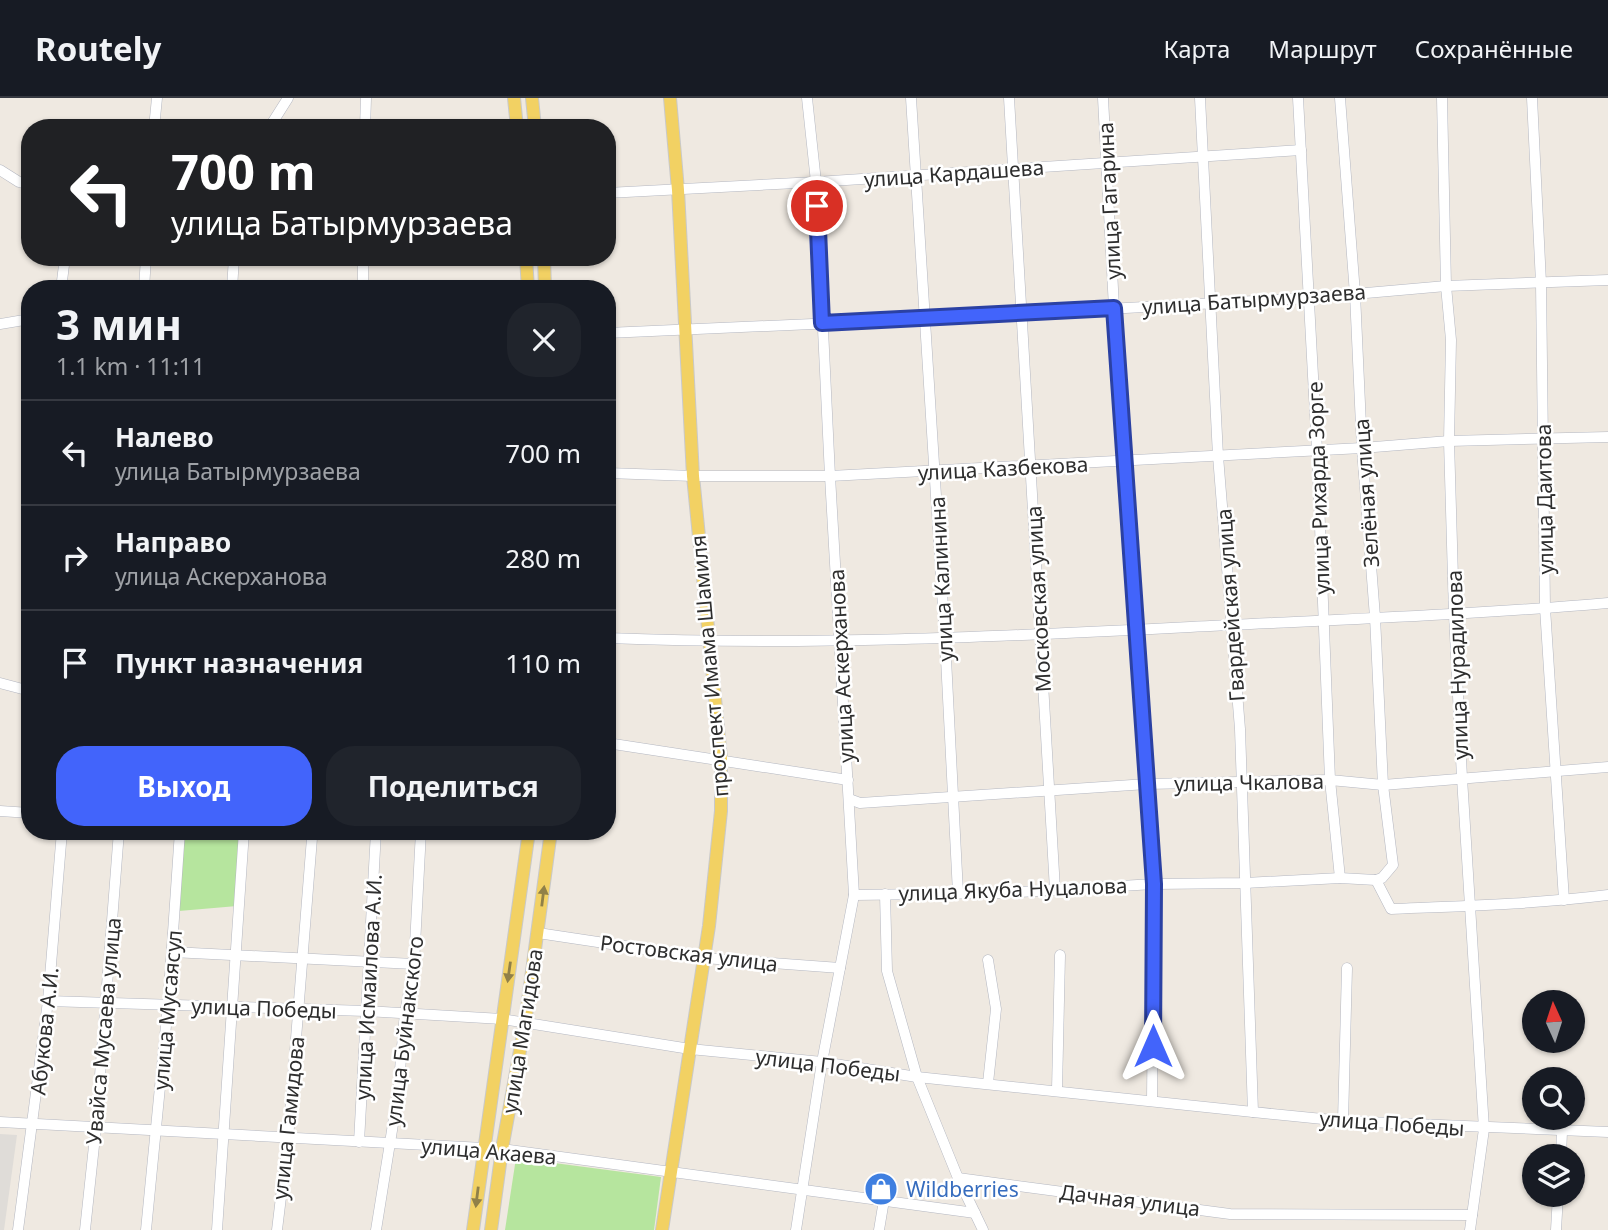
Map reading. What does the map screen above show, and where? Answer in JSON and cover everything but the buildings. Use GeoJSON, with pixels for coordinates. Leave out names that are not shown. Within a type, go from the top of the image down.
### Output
{"type":"FeatureCollection","features":[{"type":"Feature","properties":{"kind":"main road"},"geometry":{"type":"LineString","coordinates":[[514,98],[516,119]]}},
{"type":"Feature","properties":{"kind":"main road"},"geometry":{"type":"LineString","coordinates":[[532,98],[534,119]]}},
{"type":"Feature","properties":{"kind":"main road","name":"проспект Имама Шамиля"},"geometry":{"type":"LineString","coordinates":[[662,1230],[704,958],[721,811],[721,759],[693,476],[678,190],[670,98]]}},
{"type":"Feature","properties":{"kind":"main road","name":"улица Магидова"},"geometry":{"type":"LineString","coordinates":[[473,1230],[528,840]]}},
{"type":"Feature","properties":{"kind":"main road","name":"улица Магидова"},"geometry":{"type":"LineString","coordinates":[[491,1230],[502,1149],[525,1023],[550,840]]}},
{"type":"Feature","properties":{"kind":"street"},"geometry":{"type":"LineString","coordinates":[[156,119],[157,98]]}},
{"type":"Feature","properties":{"kind":"street"},"geometry":{"type":"LineString","coordinates":[[275,119],[288,98]]}},
{"type":"Feature","properties":{"kind":"street"},"geometry":{"type":"LineString","coordinates":[[365,119],[366,98]]}},
{"type":"Feature","properties":{"kind":"street","name":"улица Аскерханова"},"geometry":{"type":"LineString","coordinates":[[796,1230],[822,1062],[854,895],[816,182],[807,98]]}},
{"type":"Feature","properties":{"kind":"street","name":"улица Калинина"},"geometry":{"type":"LineString","coordinates":[[911,98],[958,893]]}},
{"type":"Feature","properties":{"kind":"street","name":"Московская улица"},"geometry":{"type":"LineString","coordinates":[[1009,98],[1055,890]]}},
{"type":"Feature","properties":{"kind":"street","name":"улица Гагарина"},"geometry":{"type":"LineString","coordinates":[[1103,98],[1114,308],[1154,884],[1152,1101]]}},
{"type":"Feature","properties":{"kind":"street","name":"Гвардейская улица"},"geometry":{"type":"LineString","coordinates":[[1200,98],[1218,456],[1233,625],[1253,1112]]}},
{"type":"Feature","properties":{"kind":"street","name":"улица Рихарда Зорге"},"geometry":{"type":"LineString","coordinates":[[1298,98],[1317,450],[1330,779],[1340,878]]}},
{"type":"Feature","properties":{"kind":"street","name":"Зелёная улица"},"geometry":{"type":"LineString","coordinates":[[1340,98],[1375,617],[1382,785],[1393,865],[1382,878],[1376,880]]}},
{"type":"Feature","properties":{"kind":"street","name":"улица Нурадилова"},"geometry":{"type":"LineString","coordinates":[[1442,98],[1446,286],[1451,340],[1449,441],[1454,613],[1484,1129],[1469,1230]]}},
{"type":"Feature","properties":{"kind":"street","name":"улица Даитова"},"geometry":{"type":"LineString","coordinates":[[1532,98],[1541,282],[1545,608],[1564,900]]}},
{"type":"Feature","properties":{"kind":"street","name":"улица Кардашева"},"geometry":{"type":"LineString","coordinates":[[616,193],[1301,150]]}},
{"type":"Feature","properties":{"kind":"street"},"geometry":{"type":"LineString","coordinates":[[0,170],[21,183]]}},
{"type":"Feature","properties":{"kind":"street","name":"улица Батырмурзаева"},"geometry":{"type":"LineString","coordinates":[[616,333],[925,319],[1309,298],[1446,286],[1608,280]]}},
{"type":"Feature","properties":{"kind":"street"},"geometry":{"type":"LineString","coordinates":[[0,324],[21,320]]}},
{"type":"Feature","properties":{"kind":"street","name":"улица Казбекова"},"geometry":{"type":"LineString","coordinates":[[616,473],[830,476],[1362,449],[1449,441],[1608,437]]}},
{"type":"Feature","properties":{"kind":"street"},"geometry":{"type":"LineString","coordinates":[[616,638],[708,642],[945,639],[1608,603]]}},
{"type":"Feature","properties":{"kind":"street"},"geometry":{"type":"LineString","coordinates":[[0,683],[21,689]]}},
{"type":"Feature","properties":{"kind":"street"},"geometry":{"type":"LineString","coordinates":[[616,744],[848,780]]}},
{"type":"Feature","properties":{"kind":"street","name":"улица Чкалова"},"geometry":{"type":"LineString","coordinates":[[849,799],[860,803],[1147,784],[1330,779],[1382,785],[1608,767]]}},
{"type":"Feature","properties":{"kind":"street"},"geometry":{"type":"LineString","coordinates":[[0,811],[21,812]]}},
{"type":"Feature","properties":{"kind":"street","name":"Абукова А.И."},"geometry":{"type":"LineString","coordinates":[[18,1230],[48,1001],[61,840]]}},
{"type":"Feature","properties":{"kind":"street","name":"Увайса Мусаева улица"},"geometry":{"type":"LineString","coordinates":[[85,1230],[96,1127],[118,840]]}},
{"type":"Feature","properties":{"kind":"street","name":"улица Мусаясул"},"geometry":{"type":"LineString","coordinates":[[146,1230],[168,1005],[179,840]]}},
{"type":"Feature","properties":{"kind":"street"},"geometry":{"type":"LineString","coordinates":[[217,1230],[243,840]]}},
{"type":"Feature","properties":{"kind":"street","name":"улица Гамидова"},"geometry":{"type":"LineString","coordinates":[[277,1230],[288,1139],[312,840]]}},
{"type":"Feature","properties":{"kind":"street","name":"улица Исмаилова А.И."},"geometry":{"type":"LineString","coordinates":[[359,1142],[376,840]]}},
{"type":"Feature","properties":{"kind":"street","name":"улица Буйнакского"},"geometry":{"type":"LineString","coordinates":[[376,1230],[398,1093],[405,1013],[414,964],[421,840]]}},
{"type":"Feature","properties":{"kind":"street","name":"улица Якуба Нуцалова"},"geometry":{"type":"LineString","coordinates":[[854,895],[1340,878],[1376,880]]}},
{"type":"Feature","properties":{"kind":"street"},"geometry":{"type":"LineString","coordinates":[[1376,880],[1391,909],[1564,900],[1608,895]]}},
{"type":"Feature","properties":{"kind":"street"},"geometry":{"type":"LineString","coordinates":[[884,894],[887,971],[917,1077],[958,1178],[983,1230]]}},
{"type":"Feature","properties":{"kind":"street","name":"Ростовская улица"},"geometry":{"type":"LineString","coordinates":[[538,933],[704,958],[840,968]]}},
{"type":"Feature","properties":{"kind":"street"},"geometry":{"type":"LineString","coordinates":[[172,952],[414,964]]}},
{"type":"Feature","properties":{"kind":"street"},"geometry":{"type":"LineString","coordinates":[[1057,1090],[1060,955]]}},
{"type":"Feature","properties":{"kind":"street"},"geometry":{"type":"LineString","coordinates":[[988,960],[996,1009],[988,1083]]}},
{"type":"Feature","properties":{"kind":"street"},"geometry":{"type":"LineString","coordinates":[[1343,1121],[1347,968]]}},
{"type":"Feature","properties":{"kind":"street","name":"улица Победы"},"geometry":{"type":"LineString","coordinates":[[48,1001],[366,1011],[502,1019],[690,1049],[822,1062],[917,1077],[1253,1112],[1343,1121],[1484,1129],[1608,1132]]}},
{"type":"Feature","properties":{"kind":"street","name":"улица Акаева"},"geometry":{"type":"LineString","coordinates":[[0,1122],[483,1147],[975,1213]]}},
{"type":"Feature","properties":{"kind":"street"},"geometry":{"type":"LineString","coordinates":[[1562,1131],[1562,1144]]}},
{"type":"Feature","properties":{"kind":"street","name":"Дачная улица"},"geometry":{"type":"LineString","coordinates":[[958,1178],[1230,1213],[1472,1215]]}},
{"type":"Feature","properties":{"kind":"street"},"geometry":{"type":"LineString","coordinates":[[879,1230],[884,1200]]}},
{"type":"Feature","properties":{"kind":"street"},"geometry":{"type":"LineString","coordinates":[[1556,1230],[1558,1207]]}},
{"type":"Feature","properties":{"kind":"green space"},"geometry":{"type":"Polygon","coordinates":[[[183,840],[240,840],[237,906],[179,911],[183,840]]]}},
{"type":"Feature","properties":{"kind":"green space"},"geometry":{"type":"Polygon","coordinates":[[[516,1158],[661,1177],[654,1230],[505,1230],[516,1158]]]}},
{"type":"Feature","properties":{"kind":"shaded area"},"geometry":{"type":"Polygon","coordinates":[[[0,1134],[17,1135],[4,1230],[0,1230],[0,1134]]]}},
{"type":"Feature","properties":{"kind":"place","name":"Wildberries"},"geometry":{"type":"Point","coordinates":[881,1189]}},
{"type":"Feature","properties":{"kind":"route"},"geometry":{"type":"LineString","coordinates":[[817,206],[822,323],[1114,308],[1154,884],[1153,1046]]}}]}
